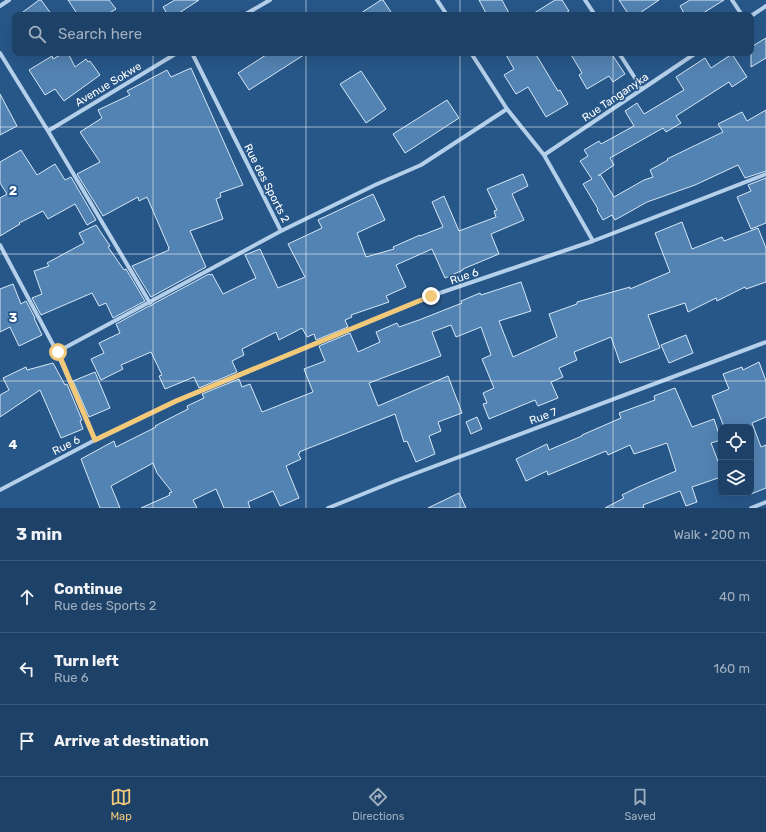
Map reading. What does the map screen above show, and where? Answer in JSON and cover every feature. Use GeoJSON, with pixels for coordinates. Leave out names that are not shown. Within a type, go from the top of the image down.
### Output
{"type":"FeatureCollection","features":[{"type":"Feature","properties":{"kind":"street"},"geometry":{"type":"LineString","coordinates":[[0,6],[9,0]]}},
{"type":"Feature","properties":{"kind":"street"},"geometry":{"type":"LineString","coordinates":[[249,12],[270,0]]}},
{"type":"Feature","properties":{"kind":"street"},"geometry":{"type":"LineString","coordinates":[[437,0],[445,12]]}},
{"type":"Feature","properties":{"kind":"street"},"geometry":{"type":"LineString","coordinates":[[585,0],[592,12]]}},
{"type":"Feature","properties":{"kind":"street"},"geometry":{"type":"LineString","coordinates":[[732,0],[740,12]]}},
{"type":"Feature","properties":{"kind":"street"},"geometry":{"type":"LineString","coordinates":[[754,14],[766,6]]}},
{"type":"Feature","properties":{"kind":"street"},"geometry":{"type":"LineString","coordinates":[[0,53],[150,303]]}},
{"type":"Feature","properties":{"kind":"street","name":"Avenue Sokwe"},"geometry":{"type":"LineString","coordinates":[[48,131],[172,56]]}},
{"type":"Feature","properties":{"kind":"street","name":"Rue des Sports 2"},"geometry":{"type":"LineString","coordinates":[[58,352],[281,231],[194,56]]}},
{"type":"Feature","properties":{"kind":"street"},"geometry":{"type":"LineString","coordinates":[[473,56],[506,109],[544,155],[593,241]]}},
{"type":"Feature","properties":{"kind":"street"},"geometry":{"type":"LineString","coordinates":[[621,56],[642,89]]}},
{"type":"Feature","properties":{"kind":"street","name":"Rue Tanganyka"},"geometry":{"type":"LineString","coordinates":[[544,155],[692,56]]}},
{"type":"Feature","properties":{"kind":"street"},"geometry":{"type":"LineString","coordinates":[[281,231],[375,185],[421,165],[506,109]]}},
{"type":"Feature","properties":{"kind":"street","name":"Rue 6"},"geometry":{"type":"LineString","coordinates":[[0,490],[95,440],[176,401],[431,296],[593,241],[766,174]]}},
{"type":"Feature","properties":{"kind":"street"},"geometry":{"type":"LineString","coordinates":[[0,245],[58,352],[95,440]]}},
{"type":"Feature","properties":{"kind":"street","name":"Rue 7"},"geometry":{"type":"LineString","coordinates":[[328,508],[395,481],[766,342]]}},
{"type":"Feature","properties":{"kind":"street"},"geometry":{"type":"LineString","coordinates":[[751,508],[766,502]]}},
{"type":"Feature","properties":{"kind":"building"},"geometry":{"type":"Polygon","coordinates":[[[41,0],[50,12],[23,12],[41,0]]]}},
{"type":"Feature","properties":{"kind":"building"},"geometry":{"type":"Polygon","coordinates":[[[68,0],[109,0],[116,9],[111,12],[76,12],[68,0]]]}},
{"type":"Feature","properties":{"kind":"building"},"geometry":{"type":"Polygon","coordinates":[[[175,0],[199,0],[181,12],[166,12],[163,7],[175,0]]]}},
{"type":"Feature","properties":{"kind":"building"},"geometry":{"type":"Polygon","coordinates":[[[383,0],[391,12],[363,12],[383,0]]]}},
{"type":"Feature","properties":{"kind":"building"},"geometry":{"type":"Polygon","coordinates":[[[479,0],[502,0],[508,12],[485,12],[479,0]]]}},
{"type":"Feature","properties":{"kind":"building"},"geometry":{"type":"Polygon","coordinates":[[[555,0],[562,0],[569,11],[567,12],[536,12],[555,0]]]}},
{"type":"Feature","properties":{"kind":"building"},"geometry":{"type":"Polygon","coordinates":[[[619,0],[659,0],[641,12],[627,12],[619,0]]]}},
{"type":"Feature","properties":{"kind":"building"},"geometry":{"type":"Polygon","coordinates":[[[690,0],[724,0],[705,12],[683,12],[680,6],[690,0]]]}},
{"type":"Feature","properties":{"kind":"building"},"geometry":{"type":"Polygon","coordinates":[[[766,38],[766,58],[751,67],[751,56],[754,56],[754,45],[766,38]]]}},
{"type":"Feature","properties":{"kind":"building"},"geometry":{"type":"Polygon","coordinates":[[[52,56],[53,59],[58,56],[70,56],[75,67],[86,59],[88,62],[90,61],[100,75],[64,101],[55,89],[45,95],[29,70],[52,56]]]}},
{"type":"Feature","properties":{"kind":"building"},"geometry":{"type":"Polygon","coordinates":[[[264,56],[302,56],[249,90],[238,73],[264,56]]]}},
{"type":"Feature","properties":{"kind":"building"},"geometry":{"type":"Polygon","coordinates":[[[507,56],[537,56],[558,91],[560,90],[568,104],[546,117],[528,87],[516,94],[504,75],[514,69],[507,56]]]}},
{"type":"Feature","properties":{"kind":"building"},"geometry":{"type":"Polygon","coordinates":[[[572,56],[613,56],[625,74],[613,82],[609,76],[587,89],[579,75],[582,73],[572,56]]]}},
{"type":"Feature","properties":{"kind":"building"},"geometry":{"type":"Polygon","coordinates":[[[729,56],[733,56],[747,77],[732,87],[729,82],[676,116],[681,123],[666,132],[663,128],[610,158],[614,165],[600,174],[614,197],[644,180],[653,177],[650,170],[668,160],[667,159],[723,132],[718,124],[742,112],[747,121],[766,110],[766,171],[745,178],[738,165],[695,185],[647,202],[615,220],[612,215],[603,220],[583,184],[592,179],[580,161],[588,156],[584,150],[599,141],[601,144],[634,126],[625,111],[637,103],[644,114],[684,90],[676,77],[705,58],[711,68],[729,56]]]}},
{"type":"Feature","properties":{"kind":"building"},"geometry":{"type":"Polygon","coordinates":[[[191,68],[243,185],[220,193],[221,197],[216,199],[223,219],[190,231],[206,267],[151,297],[132,266],[169,250],[169,248],[147,197],[139,201],[138,197],[103,216],[77,174],[100,162],[80,132],[102,118],[98,110],[130,95],[127,91],[167,70],[171,77],[191,68]]]}},
{"type":"Feature","properties":{"kind":"building"},"geometry":{"type":"Polygon","coordinates":[[[361,71],[386,109],[366,123],[340,84],[361,71]]]}},
{"type":"Feature","properties":{"kind":"building"},"geometry":{"type":"Polygon","coordinates":[[[0,94],[17,126],[0,135],[0,94]]]}},
{"type":"Feature","properties":{"kind":"building"},"geometry":{"type":"Polygon","coordinates":[[[447,100],[459,118],[405,153],[393,134],[447,100]]]}},
{"type":"Feature","properties":{"kind":"building"},"geometry":{"type":"Polygon","coordinates":[[[21,150],[37,175],[55,164],[65,180],[71,177],[96,220],[87,225],[75,204],[48,219],[43,211],[19,223],[20,224],[0,236],[0,198],[7,194],[0,183],[0,162],[21,150]]]}},
{"type":"Feature","properties":{"kind":"building"},"geometry":{"type":"Polygon","coordinates":[[[523,174],[528,186],[512,194],[524,220],[491,234],[499,254],[445,278],[432,249],[396,265],[406,287],[386,296],[389,302],[351,315],[352,317],[345,320],[348,327],[316,340],[314,334],[307,337],[302,328],[279,340],[276,332],[242,349],[244,355],[232,361],[237,372],[199,388],[194,377],[165,389],[159,376],[162,375],[151,352],[121,365],[123,369],[101,380],[91,359],[104,353],[99,343],[120,333],[116,324],[209,274],[212,274],[223,294],[256,278],[245,255],[260,249],[278,288],[305,277],[288,244],[322,228],[318,220],[373,194],[385,220],[357,233],[366,257],[394,249],[393,247],[443,227],[432,202],[444,196],[459,231],[496,217],[494,211],[497,210],[487,189],[523,174]]]}},
{"type":"Feature","properties":{"kind":"building"},"geometry":{"type":"Polygon","coordinates":[[[766,178],[766,223],[751,229],[737,197],[751,191],[748,185],[766,178]]]}},
{"type":"Feature","properties":{"kind":"building"},"geometry":{"type":"Polygon","coordinates":[[[682,222],[692,249],[722,237],[724,241],[758,228],[766,248],[766,282],[746,289],[745,287],[717,301],[716,298],[688,312],[685,303],[648,315],[660,348],[620,363],[611,337],[574,352],[577,360],[559,368],[563,377],[551,382],[558,398],[538,406],[535,400],[489,419],[483,404],[487,403],[483,393],[494,388],[482,359],[491,355],[481,327],[456,337],[451,325],[432,332],[441,356],[369,383],[378,406],[448,376],[462,413],[438,422],[441,431],[429,436],[435,454],[416,462],[407,441],[404,442],[395,414],[299,452],[300,453],[298,454],[301,459],[286,466],[299,498],[280,506],[273,491],[248,502],[250,508],[224,508],[216,489],[193,500],[197,508],[141,508],[170,495],[169,493],[172,492],[157,473],[153,463],[111,486],[120,508],[100,508],[81,459],[114,441],[116,447],[156,427],[155,426],[188,409],[187,406],[204,398],[202,394],[239,379],[242,387],[250,384],[262,412],[313,392],[304,369],[325,361],[319,346],[350,333],[358,352],[380,342],[376,332],[397,323],[399,327],[419,320],[462,303],[461,301],[480,293],[481,295],[521,282],[531,311],[499,321],[513,357],[557,337],[549,314],[577,304],[577,302],[630,287],[630,289],[670,272],[655,233],[682,222]]]}},
{"type":"Feature","properties":{"kind":"building"},"geometry":{"type":"Polygon","coordinates":[[[96,225],[110,246],[108,247],[124,270],[126,269],[145,301],[113,318],[106,303],[99,306],[92,293],[41,315],[32,298],[42,294],[34,271],[49,266],[47,263],[84,243],[79,233],[96,225]]]}},
{"type":"Feature","properties":{"kind":"building"},"geometry":{"type":"Polygon","coordinates":[[[13,284],[21,304],[26,301],[42,335],[19,346],[10,327],[0,332],[0,289],[13,284]]]}},
{"type":"Feature","properties":{"kind":"building"},"geometry":{"type":"Polygon","coordinates":[[[686,335],[693,353],[669,363],[661,345],[686,335]]]}},
{"type":"Feature","properties":{"kind":"building"},"geometry":{"type":"Polygon","coordinates":[[[759,362],[766,381],[766,417],[752,424],[723,424],[712,396],[729,389],[723,374],[742,367],[743,370],[759,362]]]}},
{"type":"Feature","properties":{"kind":"building"},"geometry":{"type":"Polygon","coordinates":[[[53,363],[65,385],[67,384],[82,420],[80,421],[83,429],[61,438],[40,390],[0,417],[0,395],[9,390],[3,378],[26,367],[27,370],[53,363]]]}},
{"type":"Feature","properties":{"kind":"building"},"geometry":{"type":"Polygon","coordinates":[[[95,372],[110,408],[89,417],[73,381],[95,372]]]}},
{"type":"Feature","properties":{"kind":"building"},"geometry":{"type":"Polygon","coordinates":[[[675,388],[692,427],[714,419],[718,431],[718,441],[711,443],[718,461],[718,478],[692,487],[697,502],[686,506],[680,491],[643,505],[644,508],[605,508],[624,498],[622,495],[676,471],[667,443],[634,454],[630,445],[608,455],[606,451],[548,475],[547,471],[526,481],[516,459],[547,444],[549,450],[582,436],[621,418],[619,413],[655,400],[654,396],[675,388]]]}},
{"type":"Feature","properties":{"kind":"building"},"geometry":{"type":"Polygon","coordinates":[[[477,417],[482,429],[471,434],[466,422],[477,417]]]}},
{"type":"Feature","properties":{"kind":"building"},"geometry":{"type":"Polygon","coordinates":[[[754,428],[761,447],[766,445],[766,488],[754,493],[754,428]]]}},
{"type":"Feature","properties":{"kind":"building"},"geometry":{"type":"Polygon","coordinates":[[[459,493],[466,508],[428,508],[459,493]]]}},
{"type":"Feature","properties":{"kind":"route"},"geometry":{"type":"LineString","coordinates":[[58,352],[95,440],[176,401],[431,296]]}}]}
